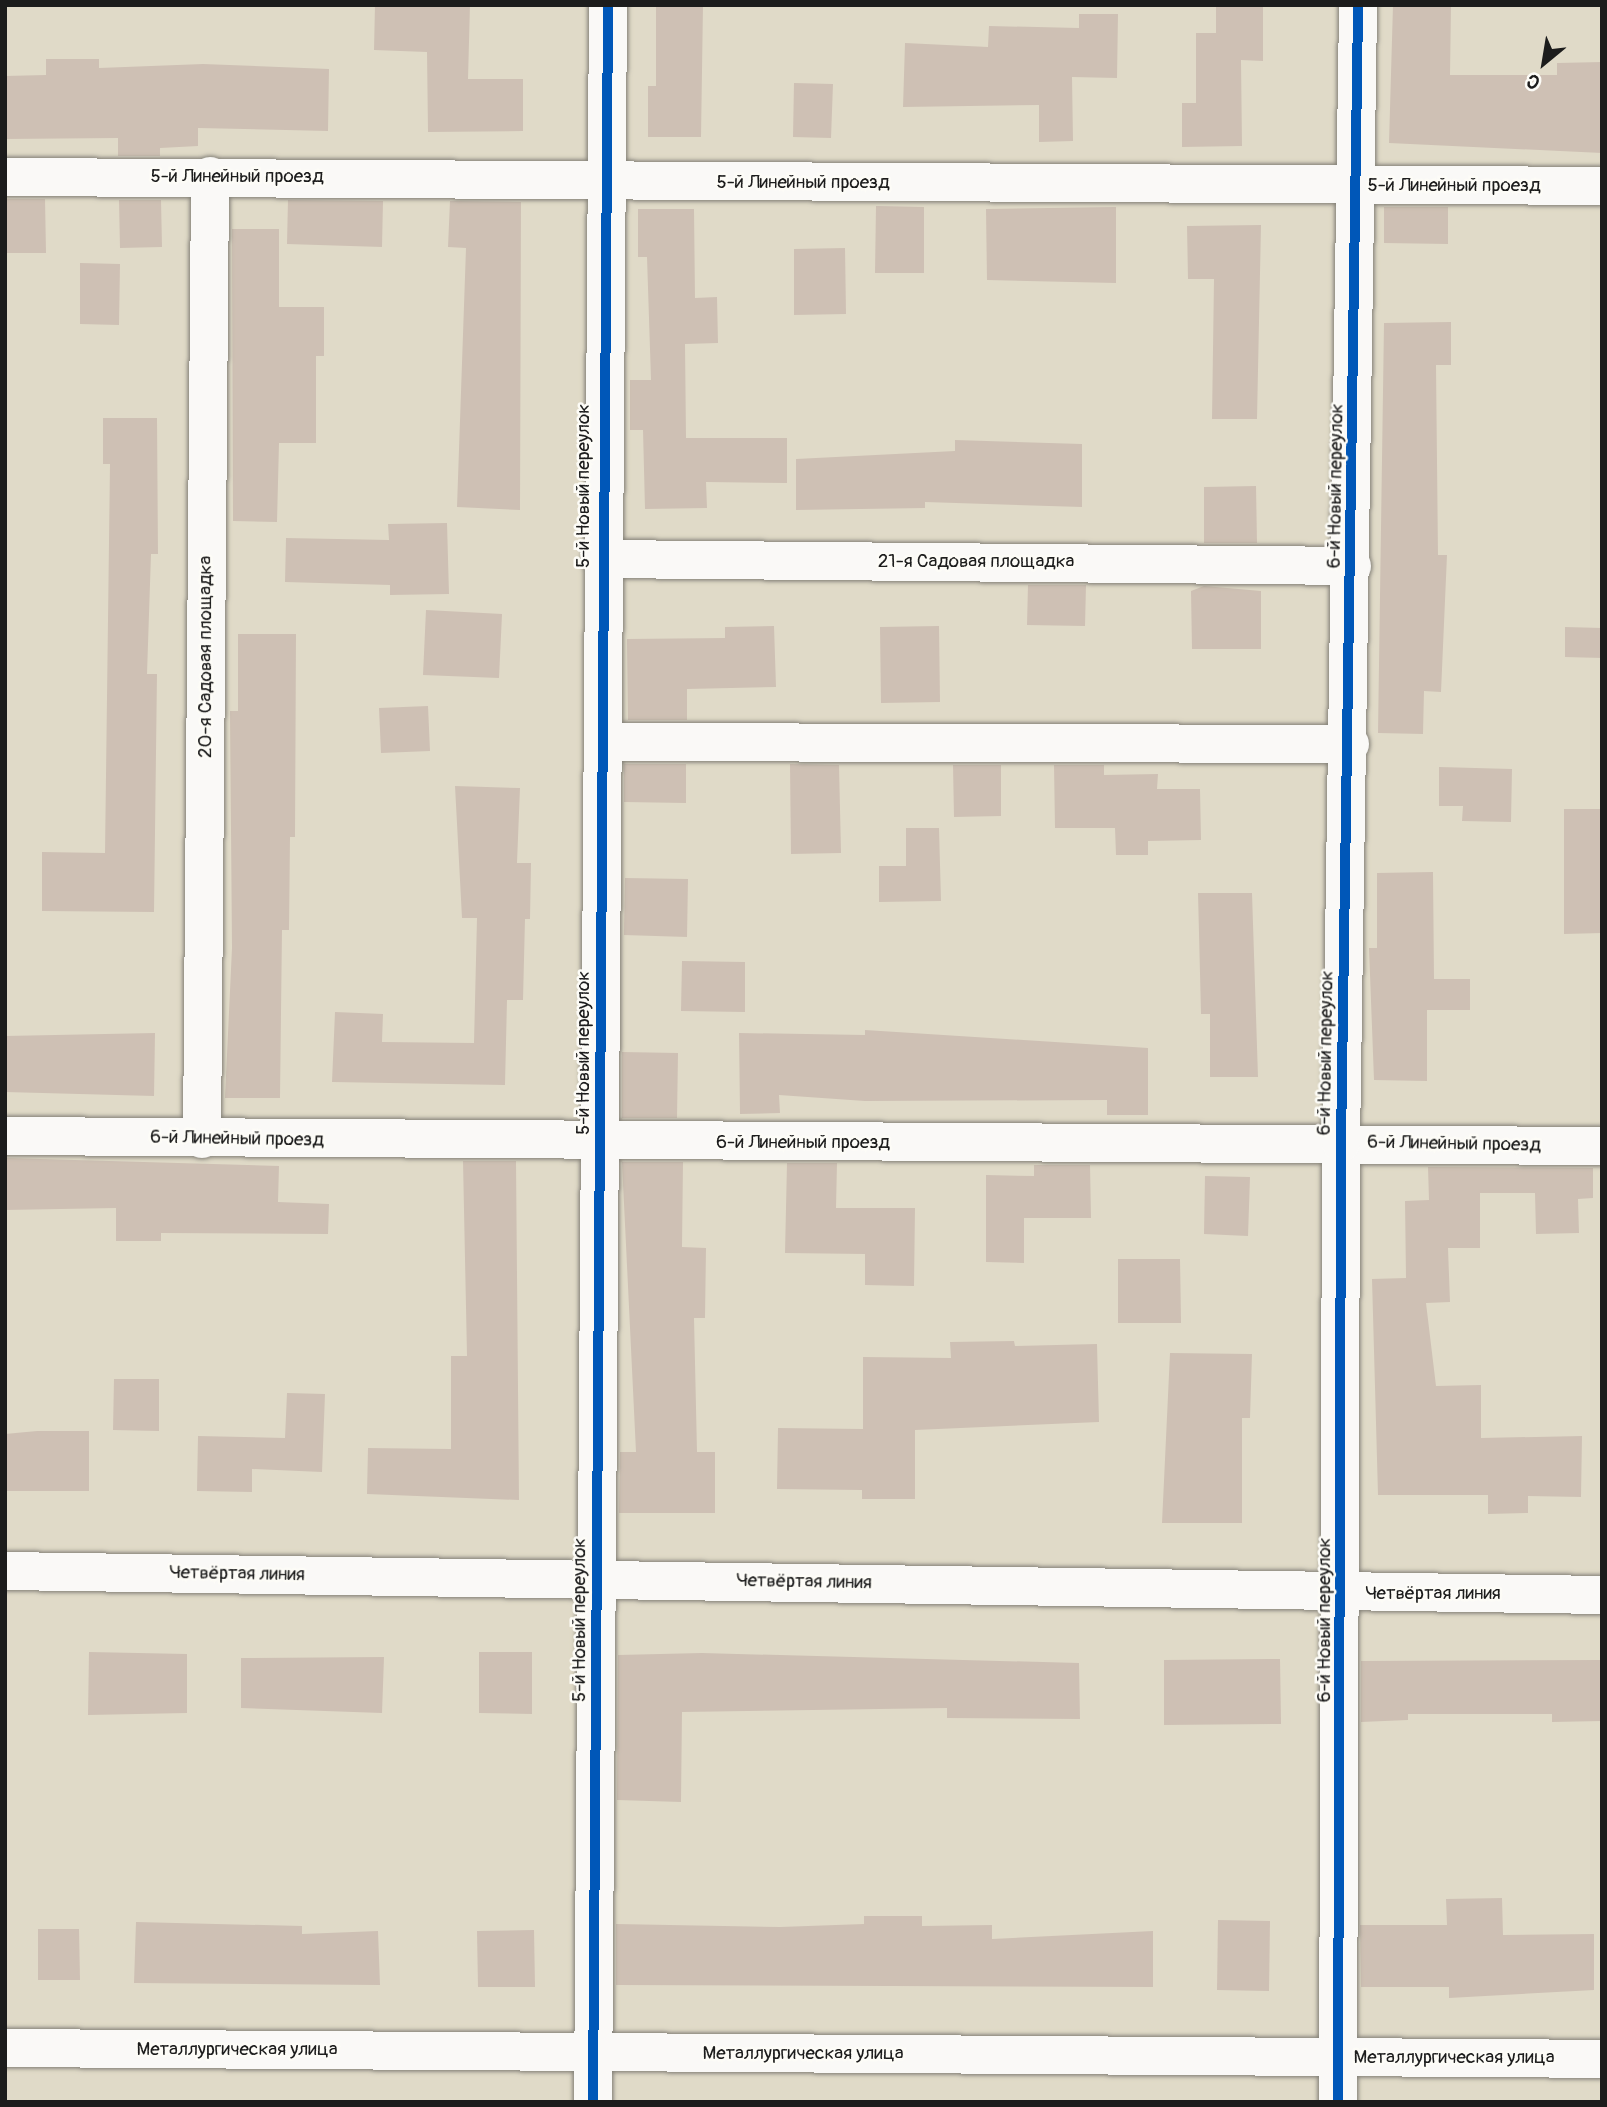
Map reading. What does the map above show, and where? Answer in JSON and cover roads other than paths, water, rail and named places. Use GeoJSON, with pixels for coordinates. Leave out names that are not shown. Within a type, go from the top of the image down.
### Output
{"type":"FeatureCollection","features":[{"type":"Feature","properties":{"kind":"street","name":"5-й Новый переулок"},"geometry":{"type":"LineString","coordinates":[[593,2102],[604,741],[601,559],[608,5]]}},
{"type":"Feature","properties":{"kind":"street","name":"6-й Новый переулок"},"geometry":{"type":"LineString","coordinates":[[1338,2102],[1343,1594],[1341,1143],[1350,744],[1358,5]]}},
{"type":"Feature","properties":{"kind":"street","name":"5-й Линейный проезд"},"geometry":{"type":"LineString","coordinates":[[5,177],[210,176],[605,183],[1602,186]]}},
{"type":"Feature","properties":{"kind":"street","name":"20-я Садовая площадка"},"geometry":{"type":"LineString","coordinates":[[202,1139],[210,176]]}},
{"type":"Feature","properties":{"kind":"street","name":"21-я Садовая площадка"},"geometry":{"type":"LineString","coordinates":[[601,559],[1352,566]]}},
{"type":"Feature","properties":{"kind":"street"},"geometry":{"type":"LineString","coordinates":[[604,741],[1350,744]]}},
{"type":"Feature","properties":{"kind":"street","name":"6-й Линейный проезд"},"geometry":{"type":"LineString","coordinates":[[5,1136],[601,1143],[1341,1143],[1602,1146]]}},
{"type":"Feature","properties":{"kind":"street","name":"Четвёртая линия"},"geometry":{"type":"LineString","coordinates":[[5,1571],[598,1578],[1343,1594],[1602,1595]]}},
{"type":"Feature","properties":{"kind":"street","name":"Металлургическая улица"},"geometry":{"type":"LineString","coordinates":[[5,2048],[1602,2059]]}}]}
